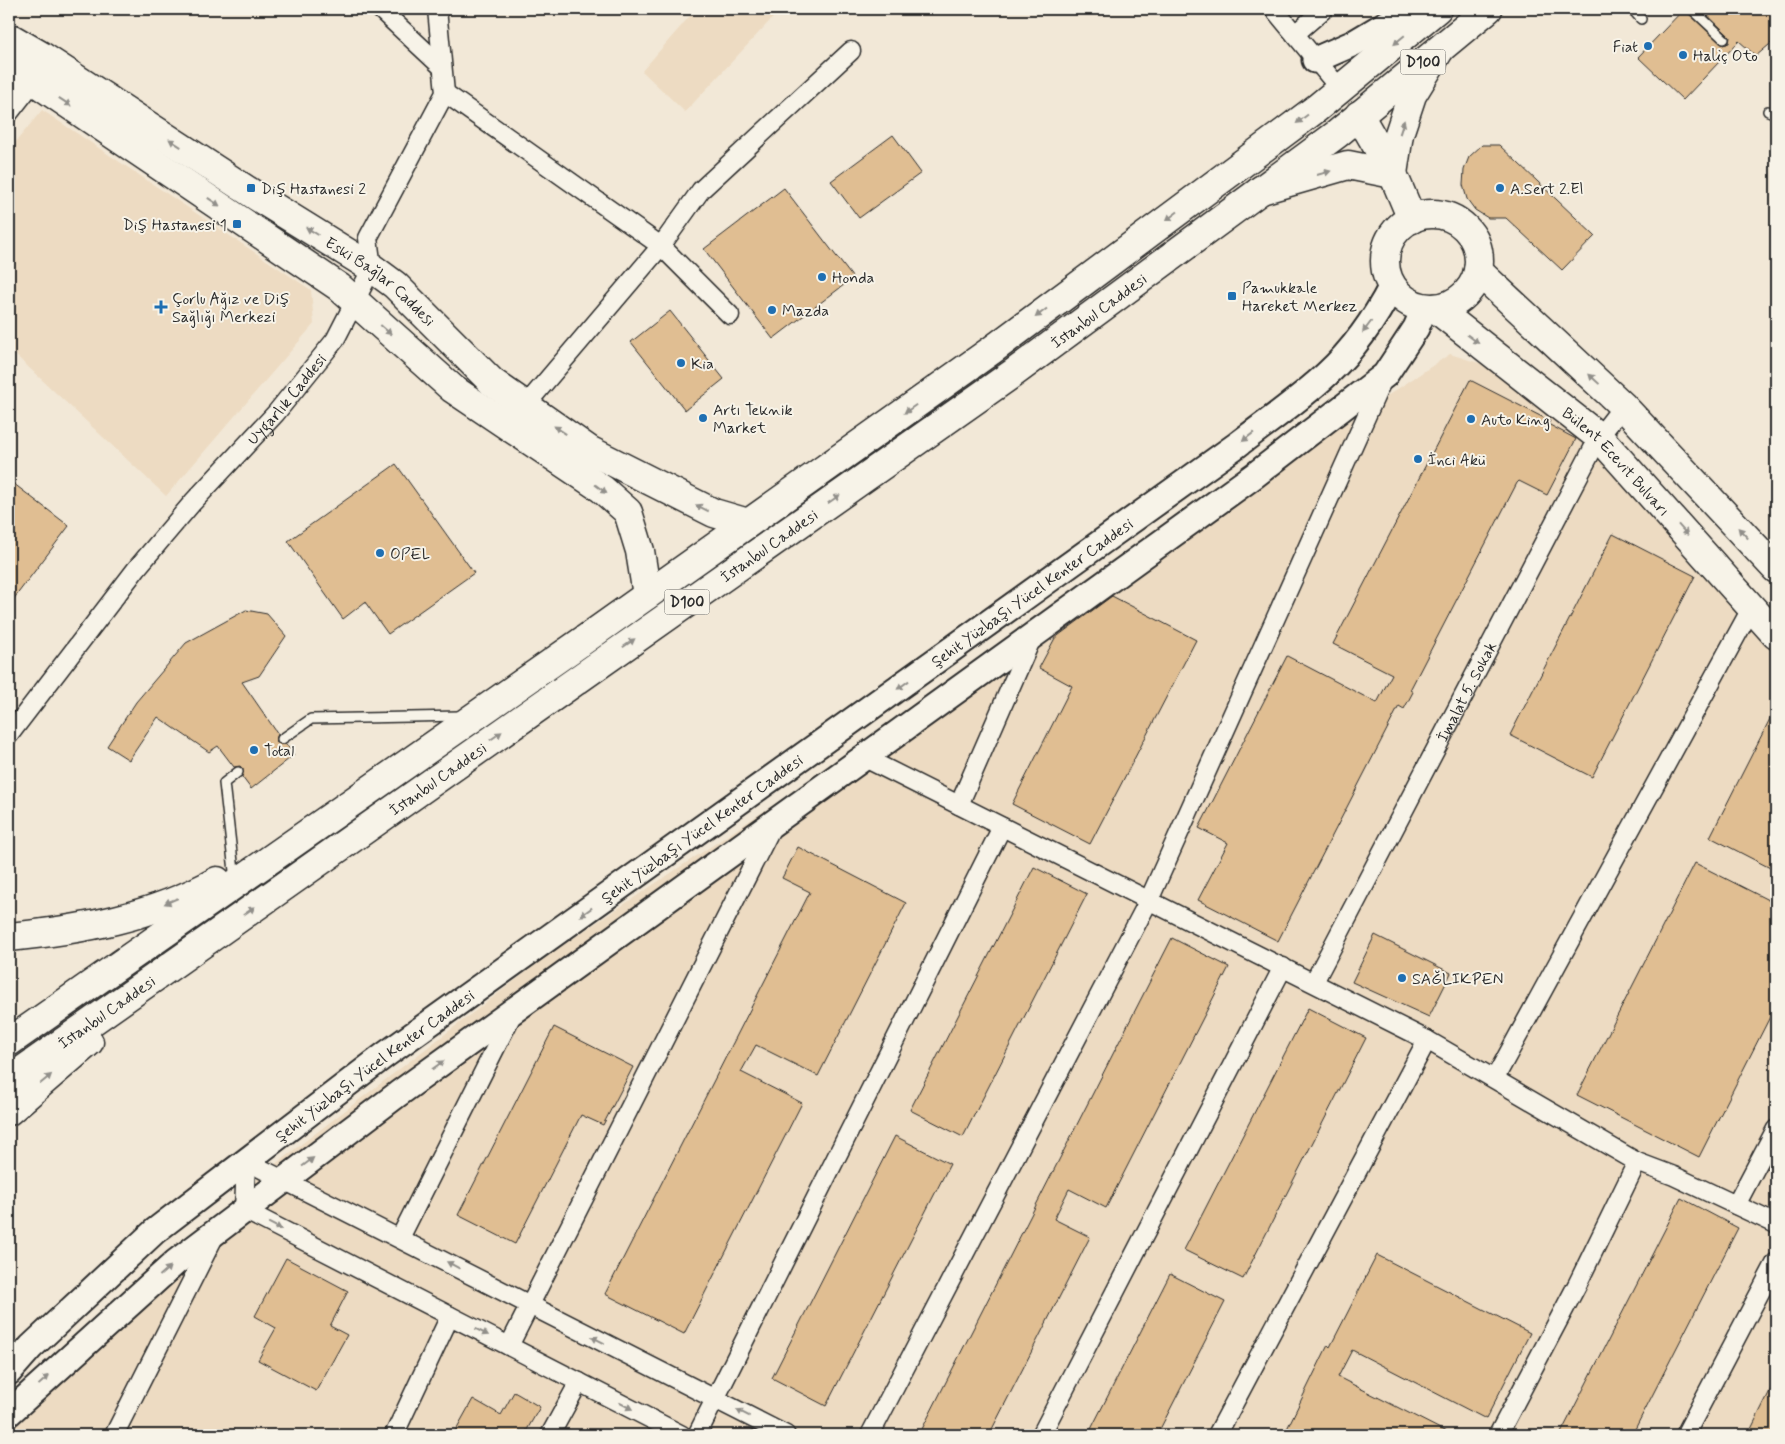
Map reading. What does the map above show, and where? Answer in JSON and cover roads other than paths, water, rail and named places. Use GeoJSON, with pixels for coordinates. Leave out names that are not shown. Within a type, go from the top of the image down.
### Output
{"type":"FeatureCollection","features":[{"type":"Feature","properties":{"kind":"main road","name":"İstanbul Caddesi"},"geometry":{"type":"LineString","coordinates":[[9,1042],[647,595],[992,350],[1340,89],[1437,9]]}},
{"type":"Feature","properties":{"kind":"main road","name":"İstanbul Caddesi"},"geometry":{"type":"LineString","coordinates":[[9,1080],[1012,374],[1260,191],[1359,115],[1488,9]]}},
{"type":"Feature","properties":{"kind":"main road","name":"Eski Bağlar Caddesi"},"geometry":{"type":"LineString","coordinates":[[9,37],[40,55],[256,196],[372,268],[395,286],[492,382],[589,450],[663,489],[714,513],[748,523]]}},
{"type":"Feature","properties":{"kind":"main road"},"geometry":{"type":"LineString","coordinates":[[1393,174],[1399,134],[1412,95],[1442,47]]}},
{"type":"Feature","properties":{"kind":"main road","name":"Eski Bağlar Caddesi"},"geometry":{"type":"LineString","coordinates":[[9,67],[34,81],[339,287],[354,303],[453,389],[602,489],[628,512],[640,551],[647,595]]}},
{"type":"Feature","properties":{"kind":"main road"},"geometry":{"type":"LineString","coordinates":[[1340,89],[1359,115],[1393,174],[1412,219]]}},
{"type":"Feature","properties":{"kind":"main road"},"geometry":{"type":"LineString","coordinates":[[1260,191],[1348,166],[1393,174]]}},
{"type":"Feature","properties":{"kind":"main road"},"geometry":{"type":"LineString","coordinates":[[1426,214],[1442,215],[1456,220],[1468,230],[1476,243],[1480,258],[1478,271],[1472,287],[1463,297],[1447,306],[1430,308],[1416,305],[1402,297],[1392,286],[1386,271],[1386,255],[1390,240],[1399,228],[1412,219],[1426,214]]}},
{"type":"Feature","properties":{"kind":"main road"},"geometry":{"type":"LineString","coordinates":[[1478,271],[1623,406],[1776,569]]}},
{"type":"Feature","properties":{"kind":"main road","name":"Bülent Ecevit Bulvarı"},"geometry":{"type":"LineString","coordinates":[[1430,308],[1599,437],[1776,635]]}},
{"type":"Feature","properties":{"kind":"main road"},"geometry":{"type":"LineString","coordinates":[[9,937],[70,931],[134,916],[212,884],[394,771]]}},
{"type":"Feature","properties":{"kind":"main road"},"geometry":{"type":"LineString","coordinates":[[9,1111],[216,934]]}},
{"type":"Feature","properties":{"kind":"street"},"geometry":{"type":"LineString","coordinates":[[380,9],[442,67]]}},
{"type":"Feature","properties":{"kind":"street"},"geometry":{"type":"LineString","coordinates":[[372,268],[368,238],[445,93],[437,9]]}},
{"type":"Feature","properties":{"kind":"street"},"geometry":{"type":"LineString","coordinates":[[1274,9],[1340,89]]}},
{"type":"Feature","properties":{"kind":"street"},"geometry":{"type":"LineString","coordinates":[[1295,34],[1324,9]]}},
{"type":"Feature","properties":{"kind":"street"},"geometry":{"type":"LineString","coordinates":[[1315,60],[1354,43],[1411,9]]}},
{"type":"Feature","properties":{"kind":"street"},"geometry":{"type":"LineString","coordinates":[[524,406],[661,246],[701,190],[851,51]]}},
{"type":"Feature","properties":{"kind":"street"},"geometry":{"type":"LineString","coordinates":[[9,113],[34,81]]}},
{"type":"Feature","properties":{"kind":"street"},"geometry":{"type":"LineString","coordinates":[[445,93],[661,246],[730,315]]}},
{"type":"Feature","properties":{"kind":"street","name":"Uygarlık Caddesi"},"geometry":{"type":"LineString","coordinates":[[9,735],[138,568],[193,502],[276,412],[335,340],[372,268]]}},
{"type":"Feature","properties":{"kind":"street","name":"Şehit Yüzbaşı Yücel Kenter Caddesi"},"geometry":{"type":"LineString","coordinates":[[9,1372],[31,1347],[155,1231],[246,1161],[394,1050],[1237,446],[1328,374],[1363,333],[1380,309],[1392,286]]}},
{"type":"Feature","properties":{"kind":"street"},"geometry":{"type":"LineString","coordinates":[[870,1435],[1149,900],[1385,375],[1430,308]]}},
{"type":"Feature","properties":{"kind":"street","name":"Şehit Yüzbaşı Yücel Kenter Caddesi"},"geometry":{"type":"LineString","coordinates":[[9,1414],[176,1262],[285,1179],[514,1010],[1255,475],[1385,375]]}},
{"type":"Feature","properties":{"kind":"street","name":"İmalat 5. Sokak"},"geometry":{"type":"LineString","coordinates":[[1314,982],[1599,437],[1623,406]]}},
{"type":"Feature","properties":{"kind":"street"},"geometry":{"type":"LineString","coordinates":[[1495,1078],[1752,607]]}},
{"type":"Feature","properties":{"kind":"street"},"geometry":{"type":"LineString","coordinates":[[959,805],[1033,635]]}},
{"type":"Feature","properties":{"kind":"street"},"geometry":{"type":"LineString","coordinates":[[863,757],[1427,1040],[1637,1162],[1776,1224]]}},
{"type":"Feature","properties":{"kind":"street"},"geometry":{"type":"LineString","coordinates":[[510,1346],[529,1305],[775,821]]}},
{"type":"Feature","properties":{"kind":"street"},"geometry":{"type":"LineString","coordinates":[[697,1435],[1002,827]]}},
{"type":"Feature","properties":{"kind":"street"},"geometry":{"type":"LineString","coordinates":[[1041,1435],[1283,967]]}},
{"type":"Feature","properties":{"kind":"street"},"geometry":{"type":"LineString","coordinates":[[400,1238],[514,1010]]}},
{"type":"Feature","properties":{"kind":"street"},"geometry":{"type":"LineString","coordinates":[[1217,1435],[1427,1040]]}},
{"type":"Feature","properties":{"kind":"street"},"geometry":{"type":"LineString","coordinates":[[1736,1205],[1776,1129]]}},
{"type":"Feature","properties":{"kind":"street"},"geometry":{"type":"LineString","coordinates":[[682,1435],[244,1210],[246,1161],[285,1179],[786,1435]]}},
{"type":"Feature","properties":{"kind":"street"},"geometry":{"type":"LineString","coordinates":[[1498,1435],[1577,1285],[1637,1162]]}},
{"type":"Feature","properties":{"kind":"street"},"geometry":{"type":"LineString","coordinates":[[114,1435],[218,1230]]}},
{"type":"Feature","properties":{"kind":"street"},"geometry":{"type":"LineString","coordinates":[[1685,1435],[1776,1262]]}},
{"type":"Feature","properties":{"kind":"street"},"geometry":{"type":"LineString","coordinates":[[394,1435],[450,1316]]}},
{"type":"Feature","properties":{"kind":"street"},"geometry":{"type":"LineString","coordinates":[[550,1435],[579,1382]]}},
{"type":"Feature","properties":{"kind":"lane"},"geometry":{"type":"LineString","coordinates":[[1632,9],[1641,19]]}},
{"type":"Feature","properties":{"kind":"lane"},"geometry":{"type":"LineString","coordinates":[[1692,9],[1724,38]]}},
{"type":"Feature","properties":{"kind":"lane"},"geometry":{"type":"LineString","coordinates":[[282,740],[311,719],[474,716]]}},
{"type":"Feature","properties":{"kind":"lane"},"geometry":{"type":"LineString","coordinates":[[234,871],[224,782],[238,772]]}},
{"type":"Feature","properties":{"kind":"place","name":"Fiat"},"geometry":{"type":"Point","coordinates":[1648,46]}},
{"type":"Feature","properties":{"kind":"place","name":"Haliç Oto"},"geometry":{"type":"Point","coordinates":[1683,55]}},
{"type":"Feature","properties":{"kind":"place","name":"Diş Hastanesi 2"},"geometry":{"type":"Point","coordinates":[251,188]}},
{"type":"Feature","properties":{"kind":"place","name":"A.Sert 2.El"},"geometry":{"type":"Point","coordinates":[1500,188]}},
{"type":"Feature","properties":{"kind":"place","name":"Diş Hastanesi 1"},"geometry":{"type":"Point","coordinates":[237,224]}},
{"type":"Feature","properties":{"kind":"place","name":"Honda"},"geometry":{"type":"Point","coordinates":[822,277]}},
{"type":"Feature","properties":{"kind":"place","name":"Pamukkale Hareket Merkez"},"geometry":{"type":"Point","coordinates":[1232,296]}},
{"type":"Feature","properties":{"kind":"place","name":"Çorlu Ağız ve Diş Sağlığı Merkezi"},"geometry":{"type":"Point","coordinates":[161,307]}},
{"type":"Feature","properties":{"kind":"place","name":"Mazda"},"geometry":{"type":"Point","coordinates":[772,310]}},
{"type":"Feature","properties":{"kind":"place","name":"Kia"},"geometry":{"type":"Point","coordinates":[681,363]}},
{"type":"Feature","properties":{"kind":"place","name":"Artı Teknik Market"},"geometry":{"type":"Point","coordinates":[703,418]}},
{"type":"Feature","properties":{"kind":"place","name":"Auto King"},"geometry":{"type":"Point","coordinates":[1471,419]}},
{"type":"Feature","properties":{"kind":"place","name":"İnci Akü"},"geometry":{"type":"Point","coordinates":[1418,459]}},
{"type":"Feature","properties":{"kind":"place","name":"OPEL"},"geometry":{"type":"Point","coordinates":[380,553]}},
{"type":"Feature","properties":{"kind":"place","name":"Total"},"geometry":{"type":"Point","coordinates":[254,750]}},
{"type":"Feature","properties":{"kind":"place","name":"SAĞLIKPEN"},"geometry":{"type":"Point","coordinates":[1402,978]}}]}
